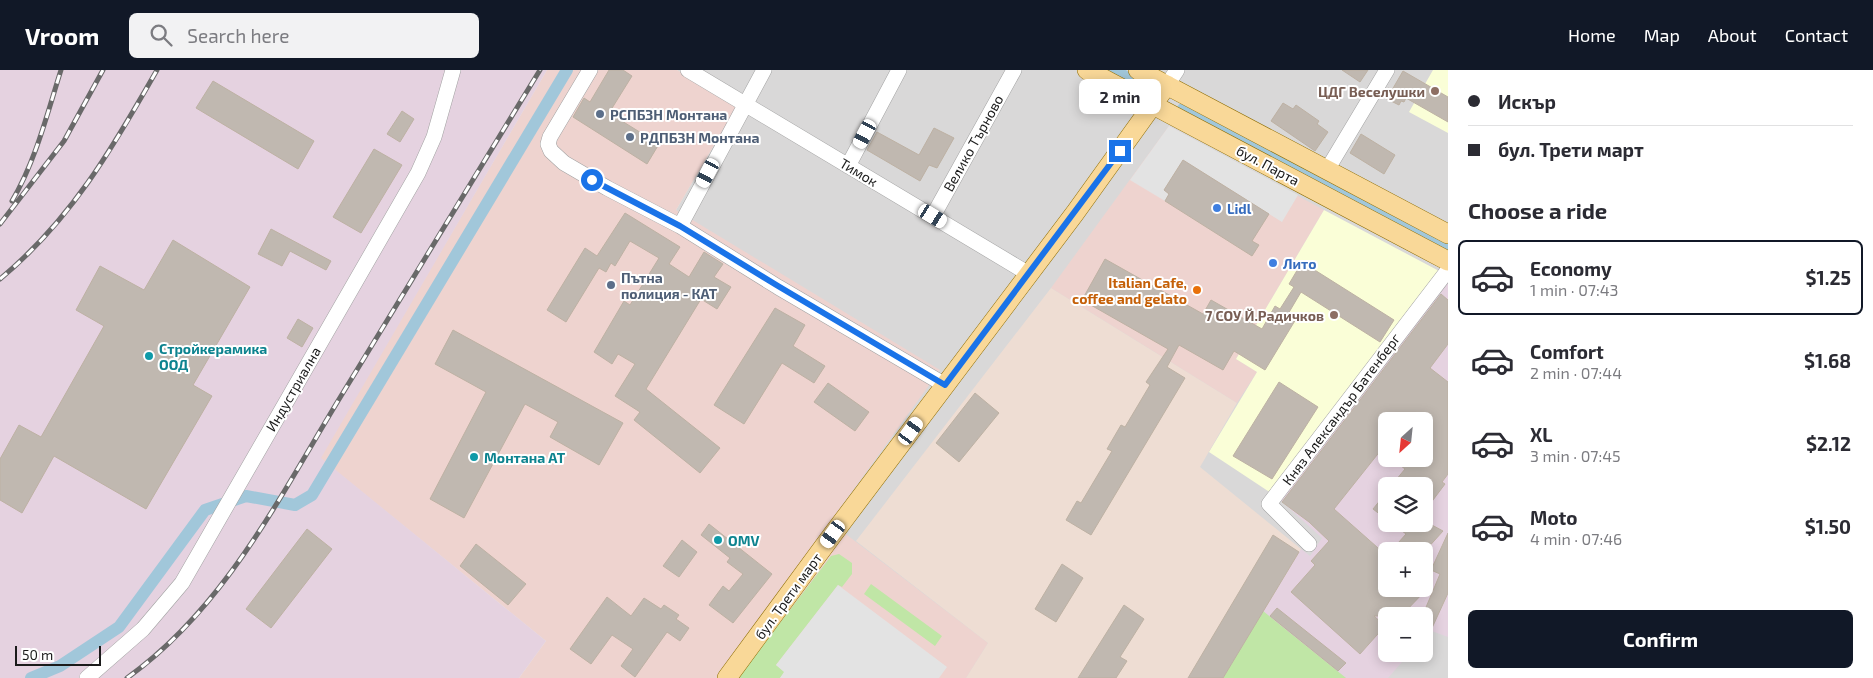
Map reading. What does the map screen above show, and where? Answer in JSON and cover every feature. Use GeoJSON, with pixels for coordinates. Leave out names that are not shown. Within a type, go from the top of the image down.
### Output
{"type":"FeatureCollection","features":[{"type":"Feature","properties":{"kind":"main road","name":"бул. Парта"},"geometry":{"type":"LineString","coordinates":[[1087,70],[1448,260]]}},
{"type":"Feature","properties":{"kind":"main road","name":"бул. Парта"},"geometry":{"type":"LineString","coordinates":[[1138,70],[1172,78],[1327,170],[1448,234]]}},
{"type":"Feature","properties":{"kind":"main road","name":"бул. Трети март"},"geometry":{"type":"LineString","coordinates":[[727,678],[1029,274],[1172,78]]}},
{"type":"Feature","properties":{"kind":"street","name":"Индустриална"},"geometry":{"type":"LineString","coordinates":[[87,678],[125,646],[171,597],[193,566],[243,475],[418,173],[434,138],[453,70]]}},
{"type":"Feature","properties":{"kind":"street"},"geometry":{"type":"LineString","coordinates":[[590,70],[550,137],[548,144],[550,150],[564,163],[680,226],[945,385]]}},
{"type":"Feature","properties":{"kind":"street","name":"Тимок"},"geometry":{"type":"LineString","coordinates":[[688,70],[1029,274]]}},
{"type":"Feature","properties":{"kind":"street"},"geometry":{"type":"LineString","coordinates":[[680,226],[764,70]]}},
{"type":"Feature","properties":{"kind":"street"},"geometry":{"type":"LineString","coordinates":[[848,166],[899,70]]}},
{"type":"Feature","properties":{"kind":"street","name":"Велико Търново"},"geometry":{"type":"LineString","coordinates":[[933,216],[1014,70]]}},
{"type":"Feature","properties":{"kind":"street"},"geometry":{"type":"LineString","coordinates":[[1327,170],[1387,70]]}},
{"type":"Feature","properties":{"kind":"street","name":"Княз Александър Батенберг"},"geometry":{"type":"LineString","coordinates":[[1309,544],[1269,504],[1448,270]]}},
{"type":"Feature","properties":{"kind":"shaded area"},"geometry":{"type":"Polygon","coordinates":[[[0,70],[547,70],[321,458],[546,641],[519,678],[0,678],[0,70]]]}},
{"type":"Feature","properties":{"kind":"shaded area"},"geometry":{"type":"Polygon","coordinates":[[[547,70],[677,70],[737,106],[676,210],[940,370],[830,522],[988,643],[966,678],[519,678],[546,641],[320,458],[547,70]]]}},
{"type":"Feature","properties":{"kind":"shaded area"},"geometry":{"type":"Polygon","coordinates":[[[677,70],[1448,70],[1448,678],[727,678],[676,210],[736,107],[677,70]]]}},
{"type":"Feature","properties":{"kind":"shaded area","name":"ЦДГ Веселушки"},"geometry":{"type":"Polygon","coordinates":[[[1433,70],[1448,70],[1448,133],[1409,112],[1433,70]]]}},
{"type":"Feature","properties":{"kind":"shaded area"},"geometry":{"type":"Polygon","coordinates":[[[1169,126],[1324,210],[1236,359],[1257,372],[1237,403],[1051,288],[1169,126]]]}},
{"type":"Feature","properties":{"kind":"shaded area"},"geometry":{"type":"Polygon","coordinates":[[[1169,126],[1298,195],[1282,222],[1183,160],[1164,190],[1169,194],[1165,201],[1130,180],[1169,126]]]}},
{"type":"Feature","properties":{"kind":"shaded area","name":"7 СОУ Й.Радичков"},"geometry":{"type":"Polygon","coordinates":[[[1324,210],[1441,272],[1271,493],[1209,452],[1257,372],[1236,359],[1324,210]]]}},
{"type":"Feature","properties":{"kind":"shaded area"},"geometry":{"type":"Polygon","coordinates":[[[1448,280],[1448,637],[1433,631],[1433,607],[1378,607],[1378,662],[1402,662],[1388,678],[1346,678],[1263,611],[1301,549],[1310,556],[1322,538],[1279,499],[1448,280]]]}},
{"type":"Feature","properties":{"kind":"shaded area"},"geometry":{"type":"Polygon","coordinates":[[[1051,288],[1237,403],[1200,467],[1301,549],[1223,678],[966,678],[988,643],[856,541],[1051,288]]]}},
{"type":"Feature","properties":{"kind":"shaded area"},"geometry":{"type":"Polygon","coordinates":[[[838,585],[947,667],[939,678],[780,678],[784,672],[776,665],[838,585]]]}},
{"type":"Feature","properties":{"kind":"green space"},"geometry":{"type":"Polygon","coordinates":[[[839,554],[852,563],[852,574],[842,587],[838,585],[776,665],[785,672],[780,678],[738,678],[831,556],[839,554]]]}},
{"type":"Feature","properties":{"kind":"green space"},"geometry":{"type":"Polygon","coordinates":[[[871,584],[942,636],[935,646],[864,594],[871,584]]]}},
{"type":"Feature","properties":{"kind":"green space"},"geometry":{"type":"Polygon","coordinates":[[[1263,611],[1346,678],[1223,678],[1263,611]]]}},
{"type":"Feature","properties":{"kind":"building"},"geometry":{"type":"Polygon","coordinates":[[[609,70],[623,70],[632,76],[609,113],[659,144],[647,164],[573,117],[584,98],[590,102],[609,70]]]}},
{"type":"Feature","properties":{"kind":"building"},"geometry":{"type":"Polygon","coordinates":[[[1342,70],[1368,70],[1360,82],[1342,70]]]}},
{"type":"Feature","properties":{"kind":"building"},"geometry":{"type":"Polygon","coordinates":[[[1403,71],[1448,97],[1448,122],[1406,98],[1399,105],[1383,97],[1388,88],[1392,90],[1403,71]]]}},
{"type":"Feature","properties":{"kind":"building"},"geometry":{"type":"Polygon","coordinates":[[[213,81],[314,141],[298,169],[196,108],[213,81]]]}},
{"type":"Feature","properties":{"kind":"building"},"geometry":{"type":"Polygon","coordinates":[[[1283,103],[1293,109],[1296,105],[1319,121],[1317,124],[1328,132],[1315,151],[1271,121],[1283,103]]]}},
{"type":"Feature","properties":{"kind":"building"},"geometry":{"type":"Polygon","coordinates":[[[402,111],[414,119],[400,142],[387,134],[402,111]]]}},
{"type":"Feature","properties":{"kind":"building"},"geometry":{"type":"Polygon","coordinates":[[[934,128],[954,138],[937,168],[929,165],[920,181],[867,150],[877,132],[919,155],[934,128]]]}},
{"type":"Feature","properties":{"kind":"building"},"geometry":{"type":"Polygon","coordinates":[[[1361,134],[1395,155],[1384,174],[1350,153],[1361,134]]]}},
{"type":"Feature","properties":{"kind":"building"},"geometry":{"type":"Polygon","coordinates":[[[374,149],[402,165],[361,233],[333,217],[374,149]]]}},
{"type":"Feature","properties":{"kind":"building","name":"Lidl"},"geometry":{"type":"Polygon","coordinates":[[[1183,160],[1269,214],[1252,241],[1259,245],[1252,256],[1165,201],[1169,194],[1164,190],[1183,160]]]}},
{"type":"Feature","properties":{"kind":"building"},"geometry":{"type":"Polygon","coordinates":[[[625,213],[680,247],[669,264],[689,277],[704,252],[723,264],[714,277],[731,287],[717,309],[701,299],[646,389],[720,448],[700,473],[634,420],[640,412],[615,396],[635,364],[618,354],[612,364],[594,352],[624,301],[630,305],[659,258],[630,241],[615,266],[611,263],[606,272],[599,268],[566,322],[547,310],[585,248],[597,256],[625,213]]]}},
{"type":"Feature","properties":{"kind":"building"},"geometry":{"type":"Polygon","coordinates":[[[271,229],[331,261],[326,270],[290,251],[282,266],[258,254],[271,229]]]}},
{"type":"Feature","properties":{"kind":"building","name":"Стройкерамика ООД"},"geometry":{"type":"Polygon","coordinates":[[[173,240],[250,287],[193,385],[212,396],[146,509],[54,456],[22,513],[0,500],[0,459],[19,425],[41,437],[104,326],[76,310],[100,266],[144,290],[173,240]]]}},
{"type":"Feature","properties":{"kind":"building"},"geometry":{"type":"Polygon","coordinates":[[[1105,259],[1203,314],[1211,300],[1262,329],[1275,306],[1280,309],[1294,287],[1289,284],[1302,262],[1394,320],[1380,342],[1301,292],[1288,314],[1296,319],[1265,370],[1234,351],[1223,370],[1179,345],[1167,367],[1185,378],[1091,535],[1066,520],[1077,501],[1081,503],[1112,451],[1107,449],[1121,425],[1125,427],[1150,385],[1146,382],[1168,349],[1082,300],[1105,259]]]}},
{"type":"Feature","properties":{"kind":"building"},"geometry":{"type":"Polygon","coordinates":[[[1441,294],[1448,300],[1448,344],[1430,368],[1448,382],[1448,474],[1442,482],[1445,484],[1433,500],[1433,477],[1398,477],[1405,469],[1404,468],[1433,467],[1433,412],[1378,412],[1378,454],[1334,509],[1378,548],[1378,597],[1419,597],[1410,607],[1378,607],[1378,616],[1374,616],[1378,620],[1378,634],[1360,654],[1291,592],[1315,565],[1311,561],[1329,541],[1309,522],[1282,502],[1441,294]]]}},
{"type":"Feature","properties":{"kind":"building"},"geometry":{"type":"Polygon","coordinates":[[[775,308],[805,325],[793,346],[825,366],[814,383],[782,363],[744,424],[714,405],[775,308]]]}},
{"type":"Feature","properties":{"kind":"building"},"geometry":{"type":"Polygon","coordinates":[[[298,319],[313,328],[302,347],[287,338],[298,319]]]}},
{"type":"Feature","properties":{"kind":"building"},"geometry":{"type":"Polygon","coordinates":[[[453,330],[623,423],[599,465],[550,437],[558,422],[525,404],[464,518],[430,499],[486,392],[435,364],[453,330]]]}},
{"type":"Feature","properties":{"kind":"building"},"geometry":{"type":"Polygon","coordinates":[[[1279,382],[1318,407],[1272,479],[1233,456],[1279,382]]]}},
{"type":"Feature","properties":{"kind":"building"},"geometry":{"type":"Polygon","coordinates":[[[828,383],[869,412],[855,431],[814,402],[828,383]]]}},
{"type":"Feature","properties":{"kind":"building"},"geometry":{"type":"Polygon","coordinates":[[[975,393],[999,413],[959,462],[936,443],[975,393]]]}},
{"type":"Feature","properties":{"kind":"building"},"geometry":{"type":"Polygon","coordinates":[[[1378,503],[1378,513],[1373,509],[1378,503]]]}},
{"type":"Feature","properties":{"kind":"building"},"geometry":{"type":"Polygon","coordinates":[[[709,524],[772,574],[733,623],[709,605],[723,586],[729,591],[743,574],[727,562],[730,558],[701,535],[709,524]]]}},
{"type":"Feature","properties":{"kind":"building"},"geometry":{"type":"Polygon","coordinates":[[[1433,526],[1443,531],[1433,542],[1399,542],[1406,534],[1403,532],[1433,532],[1433,526]]]}},
{"type":"Feature","properties":{"kind":"building"},"geometry":{"type":"Polygon","coordinates":[[[307,529],[332,549],[271,628],[246,609],[307,529]]]}},
{"type":"Feature","properties":{"kind":"building"},"geometry":{"type":"Polygon","coordinates":[[[1448,533],[1448,593],[1433,626],[1433,607],[1426,607],[1430,597],[1433,597],[1433,591],[1440,574],[1433,571],[1433,566],[1448,533]]]}},
{"type":"Feature","properties":{"kind":"building"},"geometry":{"type":"Polygon","coordinates":[[[1273,535],[1299,552],[1223,678],[1188,678],[1273,535]]]}},
{"type":"Feature","properties":{"kind":"building"},"geometry":{"type":"Polygon","coordinates":[[[682,540],[697,552],[679,577],[663,566],[682,540]]]}},
{"type":"Feature","properties":{"kind":"building"},"geometry":{"type":"Polygon","coordinates":[[[476,544],[526,584],[508,605],[460,566],[476,544]]]}},
{"type":"Feature","properties":{"kind":"building"},"geometry":{"type":"Polygon","coordinates":[[[1062,564],[1083,578],[1056,622],[1035,609],[1062,564]]]}},
{"type":"Feature","properties":{"kind":"building"},"geometry":{"type":"Polygon","coordinates":[[[607,597],[631,616],[644,598],[661,609],[664,605],[679,615],[676,619],[689,628],[680,641],[667,632],[635,677],[621,666],[633,649],[612,635],[591,664],[570,649],[607,597]]]}},
{"type":"Feature","properties":{"kind":"building"},"geometry":{"type":"Polygon","coordinates":[[[1124,605],[1144,619],[1120,657],[1127,661],[1116,678],[1078,678],[1124,605]]]}},
{"type":"Feature","properties":{"kind":"building"},"geometry":{"type":"Polygon","coordinates":[[[1277,608],[1346,663],[1338,671],[1270,616],[1277,608]]]}},
{"type":"Feature","properties":{"kind":"waterway"},"geometry":{"type":"LineString","coordinates":[[31,678],[60,666],[119,627],[205,510],[246,496],[295,505],[312,495],[567,70]]}},
{"type":"Feature","properties":{"kind":"waterway"},"geometry":{"type":"LineString","coordinates":[[1113,70],[1137,83]]}},
{"type":"Feature","properties":{"kind":"waterway"},"geometry":{"type":"LineString","coordinates":[[1183,109],[1448,248]]}},
{"type":"Feature","properties":{"kind":"railway"},"geometry":{"type":"LineString","coordinates":[[12,201],[34,153],[61,70]]}},
{"type":"Feature","properties":{"kind":"railway"},"geometry":{"type":"LineString","coordinates":[[0,224],[64,141],[103,70]]}},
{"type":"Feature","properties":{"kind":"railway"},"geometry":{"type":"LineString","coordinates":[[0,279],[48,233],[69,208],[106,155],[157,70]]}},
{"type":"Feature","properties":{"kind":"railway"},"geometry":{"type":"LineString","coordinates":[[127,678],[162,650],[193,618],[222,584],[248,548],[540,70]]}},
{"type":"Feature","properties":{"kind":"place","name":"ЦДГ Веселушки"},"geometry":{"type":"Point","coordinates":[1435,91]}},
{"type":"Feature","properties":{"kind":"place","name":"РСПБЗН Монтана"},"geometry":{"type":"Point","coordinates":[600,114]}},
{"type":"Feature","properties":{"kind":"place","name":"РДПБЗН Монтана"},"geometry":{"type":"Point","coordinates":[630,137]}},
{"type":"Feature","properties":{"kind":"place","name":"Lidl"},"geometry":{"type":"Point","coordinates":[1217,208]}},
{"type":"Feature","properties":{"kind":"place","name":"Лито"},"geometry":{"type":"Point","coordinates":[1273,263]}},
{"type":"Feature","properties":{"kind":"place","name":"Пътна полиция - КАТ"},"geometry":{"type":"Point","coordinates":[611,285]}},
{"type":"Feature","properties":{"kind":"place","name":"Italian Cafe, coffee and gelato"},"geometry":{"type":"Point","coordinates":[1197,290]}},
{"type":"Feature","properties":{"kind":"place","name":"7 СОУ Й.Радичков"},"geometry":{"type":"Point","coordinates":[1334,315]}},
{"type":"Feature","properties":{"kind":"place","name":"Стройкерамика ООД"},"geometry":{"type":"Point","coordinates":[149,356]}},
{"type":"Feature","properties":{"kind":"place","name":"Монтана АТ"},"geometry":{"type":"Point","coordinates":[474,457]}},
{"type":"Feature","properties":{"kind":"place","name":"OMV"},"geometry":{"type":"Point","coordinates":[718,540]}},
{"type":"Feature","properties":{"kind":"route"},"geometry":{"type":"LineString","coordinates":[[592,180],[705,240],[778,286],[945,385],[1120,151]]}}]}
